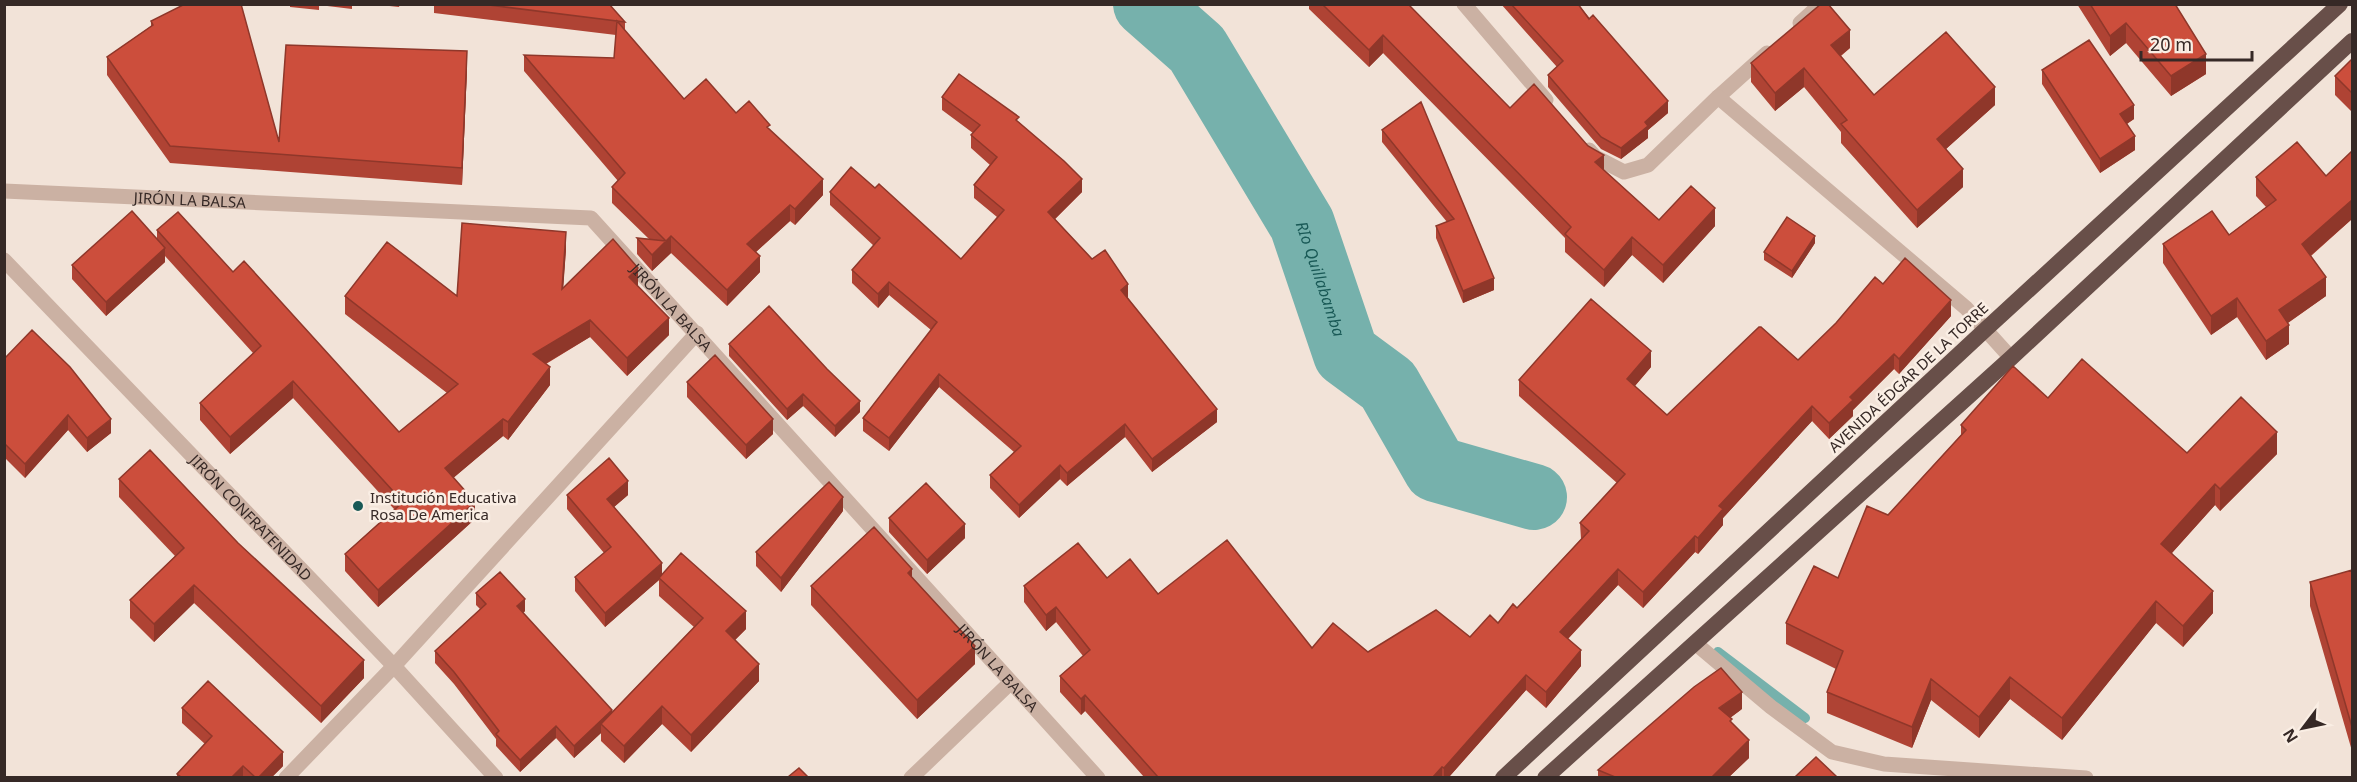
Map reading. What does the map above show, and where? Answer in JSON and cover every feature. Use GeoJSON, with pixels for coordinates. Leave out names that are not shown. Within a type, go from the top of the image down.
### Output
{"type":"FeatureCollection","features":[{"type":"Feature","properties":{"kind":"highway","name":"AVENIDA ÉDGAR DE LA TORRE"},"geometry":{"type":"LineString","coordinates":[[1503,777],[2340,4]]}},
{"type":"Feature","properties":{"kind":"highway"},"geometry":{"type":"LineString","coordinates":[[1545,777],[2011,358],[2352,41]]}},
{"type":"Feature","properties":{"kind":"street"},"geometry":{"type":"LineString","coordinates":[[1464,4],[1556,112]]}},
{"type":"Feature","properties":{"kind":"street"},"geometry":{"type":"LineString","coordinates":[[1580,139],[1595,157],[1624,172],[1648,165],[1718,97],[1821,4]]}},
{"type":"Feature","properties":{"kind":"street"},"geometry":{"type":"LineString","coordinates":[[1718,97],[1966,308],[2011,358]]}},
{"type":"Feature","properties":{"kind":"street","name":"JIRÓN LA BALSA"},"geometry":{"type":"LineString","coordinates":[[4,191],[591,218],[1010,683],[1098,777]]}},
{"type":"Feature","properties":{"kind":"street","name":"JIRÓN CONFRATENIDAD"},"geometry":{"type":"LineString","coordinates":[[4,260],[394,666],[496,777]]}},
{"type":"Feature","properties":{"kind":"street"},"geometry":{"type":"LineString","coordinates":[[286,777],[394,666],[697,333]]}},
{"type":"Feature","properties":{"kind":"street"},"geometry":{"type":"LineString","coordinates":[[1695,643],[1771,707],[1832,752],[1884,764],[2086,777]]}},
{"type":"Feature","properties":{"kind":"street"},"geometry":{"type":"LineString","coordinates":[[911,777],[1010,683]]}},
{"type":"Feature","properties":{"kind":"building"},"geometry":{"type":"Polygon","coordinates":[[[185,4],[241,4],[279,142],[286,45],[467,51],[462,168],[170,146],[107,57],[153,25],[151,21],[185,4]]]}},
{"type":"Feature","properties":{"kind":"building"},"geometry":{"type":"Polygon","coordinates":[[[481,4],[609,4],[625,22],[481,4]]]}},
{"type":"Feature","properties":{"kind":"building"},"geometry":{"type":"Polygon","coordinates":[[[1322,4],[1408,4],[1510,108],[1534,84],[1588,146],[1604,155],[1595,162],[1659,220],[1691,186],[1715,208],[1663,265],[1632,237],[1604,270],[1565,234],[1571,227],[1383,35],[1369,50],[1322,4]]]}},
{"type":"Feature","properties":{"kind":"building"},"geometry":{"type":"Polygon","coordinates":[[[1511,4],[1578,4],[1589,19],[1593,15],[1668,101],[1645,122],[1648,126],[1621,148],[1601,137],[1548,75],[1563,61],[1511,4]]]}},
{"type":"Feature","properties":{"kind":"building"},"geometry":{"type":"Polygon","coordinates":[[[1821,4],[1828,4],[1850,30],[1831,45],[1874,95],[1946,32],[1995,87],[1937,139],[1963,169],[1917,210],[1841,124],[1847,120],[1804,68],[1775,93],[1751,63],[1821,4]]]}},
{"type":"Feature","properties":{"kind":"building"},"geometry":{"type":"Polygon","coordinates":[[[2090,4],[2175,4],[2206,54],[2171,76],[2126,23],[2110,36],[2090,4]]]}},
{"type":"Feature","properties":{"kind":"building"},"geometry":{"type":"Polygon","coordinates":[[[617,21],[684,99],[706,79],[736,113],[749,101],[770,125],[767,127],[823,179],[795,209],[790,205],[747,244],[760,256],[727,290],[671,236],[666,241],[612,187],[625,173],[524,55],[614,58],[617,21]]]}},
{"type":"Feature","properties":{"kind":"building"},"geometry":{"type":"Polygon","coordinates":[[[2089,40],[2134,105],[2120,114],[2135,136],[2100,159],[2042,70],[2089,40]]]}},
{"type":"Feature","properties":{"kind":"building"},"geometry":{"type":"Polygon","coordinates":[[[2352,59],[2352,93],[2335,76],[2352,59]]]}},
{"type":"Feature","properties":{"kind":"building"},"geometry":{"type":"Polygon","coordinates":[[[959,74],[1019,117],[1016,120],[1082,179],[1048,212],[1092,259],[1105,250],[1128,284],[1121,290],[1217,409],[1152,459],[1125,424],[1067,473],[1060,465],[1019,505],[990,475],[1021,446],[939,374],[889,438],[863,418],[937,322],[889,282],[878,294],[852,270],[880,238],[830,192],[851,167],[875,188],[879,184],[961,259],[1004,210],[974,185],[997,157],[971,135],[980,125],[942,97],[959,74]]]}},
{"type":"Feature","properties":{"kind":"building"},"geometry":{"type":"Polygon","coordinates":[[[1421,102],[1494,278],[1463,291],[1436,226],[1454,219],[1382,130],[1421,102]]]}},
{"type":"Feature","properties":{"kind":"building"},"geometry":{"type":"Polygon","coordinates":[[[2297,142],[2326,176],[2352,151],[2352,200],[2302,244],[2326,277],[2279,310],[2289,325],[2266,341],[2237,298],[2211,316],[2163,244],[2212,211],[2229,235],[2276,200],[2256,177],[2297,142]]]}},
{"type":"Feature","properties":{"kind":"building"},"geometry":{"type":"Polygon","coordinates":[[[132,211],[165,248],[106,302],[72,265],[132,211]]]}},
{"type":"Feature","properties":{"kind":"building"},"geometry":{"type":"Polygon","coordinates":[[[178,212],[233,272],[244,261],[399,432],[458,384],[345,296],[387,242],[457,296],[462,223],[566,232],[562,289],[613,239],[638,268],[629,277],[669,318],[627,358],[590,320],[533,354],[550,367],[508,422],[503,419],[445,468],[475,502],[378,590],[345,554],[403,502],[293,381],[230,437],[200,403],[261,346],[157,230],[178,212]]]}},
{"type":"Feature","properties":{"kind":"building"},"geometry":{"type":"Polygon","coordinates":[[[1787,217],[1815,236],[1792,271],[1764,252],[1787,217]]]}},
{"type":"Feature","properties":{"kind":"building"},"geometry":{"type":"Polygon","coordinates":[[[637,238],[666,241],[652,255],[637,238]]]}},
{"type":"Feature","properties":{"kind":"building"},"geometry":{"type":"Polygon","coordinates":[[[1905,258],[1951,300],[1899,359],[1894,354],[1850,397],[1853,400],[1829,423],[1812,406],[1719,506],[1723,509],[1698,538],[1695,536],[1643,592],[1618,569],[1560,632],[1581,650],[1546,692],[1526,675],[1444,768],[1442,767],[1433,777],[1158,777],[1085,695],[1081,699],[1060,676],[1090,650],[1056,607],[1046,615],[1024,586],[1078,543],[1107,578],[1130,559],[1158,594],[1227,540],[1312,648],[1333,623],[1368,652],[1436,610],[1470,637],[1490,615],[1498,623],[1513,604],[1517,608],[1589,531],[1580,523],[1625,474],[1519,380],[1591,299],[1651,351],[1627,379],[1667,415],[1759,327],[1798,360],[1836,323],[1875,277],[1883,284],[1905,258]]]}},
{"type":"Feature","properties":{"kind":"building"},"geometry":{"type":"Polygon","coordinates":[[[769,306],[860,401],[835,426],[803,394],[787,409],[729,344],[769,306]]]}},
{"type":"Feature","properties":{"kind":"building"},"geometry":{"type":"Polygon","coordinates":[[[32,330],[70,367],[111,419],[87,438],[68,415],[25,464],[4,443],[4,359],[32,330]]]}},
{"type":"Feature","properties":{"kind":"building"},"geometry":{"type":"Polygon","coordinates":[[[715,355],[773,419],[746,445],[687,382],[715,355]]]}},
{"type":"Feature","properties":{"kind":"building"},"geometry":{"type":"Polygon","coordinates":[[[2082,359],[2187,453],[2241,397],[2277,432],[2220,489],[2215,484],[2161,544],[2213,591],[2183,626],[2156,601],[2062,718],[2010,677],[1979,717],[1931,679],[1912,727],[1827,692],[1843,651],[1786,623],[1814,566],[1838,578],[1867,506],[1888,515],[1966,430],[1961,425],[2013,366],[2048,398],[2082,359]]]}},
{"type":"Feature","properties":{"kind":"building"},"geometry":{"type":"Polygon","coordinates":[[[150,450],[238,543],[364,660],[321,706],[194,585],[154,624],[130,600],[184,548],[119,479],[150,450]]]}},
{"type":"Feature","properties":{"kind":"building"},"geometry":{"type":"Polygon","coordinates":[[[609,458],[628,481],[607,499],[662,563],[605,613],[575,577],[611,547],[567,495],[609,458]]]}},
{"type":"Feature","properties":{"kind":"building"},"geometry":{"type":"Polygon","coordinates":[[[829,482],[843,497],[781,578],[756,552],[829,482]]]}},
{"type":"Feature","properties":{"kind":"building"},"geometry":{"type":"Polygon","coordinates":[[[926,483],[965,524],[927,560],[889,518],[926,483]]]}},
{"type":"Feature","properties":{"kind":"building"},"geometry":{"type":"Polygon","coordinates":[[[874,527],[912,569],[908,573],[975,646],[917,700],[811,586],[874,527]]]}},
{"type":"Feature","properties":{"kind":"building"},"geometry":{"type":"Polygon","coordinates":[[[681,553],[746,611],[726,631],[759,664],[691,735],[662,706],[624,746],[601,724],[703,618],[659,578],[681,553]]]}},
{"type":"Feature","properties":{"kind":"building"},"geometry":{"type":"Polygon","coordinates":[[[2352,570],[2352,727],[2310,582],[2352,570]]]}},
{"type":"Feature","properties":{"kind":"building"},"geometry":{"type":"Polygon","coordinates":[[[500,572],[525,599],[517,606],[612,710],[574,746],[556,726],[520,760],[496,734],[499,731],[435,651],[486,604],[476,593],[500,572]]]}},
{"type":"Feature","properties":{"kind":"building"},"geometry":{"type":"Polygon","coordinates":[[[1721,668],[1742,692],[1719,708],[1732,719],[1730,721],[1749,740],[1712,777],[1615,777],[1598,770],[1694,687],[1721,668]]]}},
{"type":"Feature","properties":{"kind":"building"},"geometry":{"type":"Polygon","coordinates":[[[208,681],[283,752],[259,777],[255,777],[243,766],[232,777],[181,777],[177,774],[212,736],[182,708],[208,681]]]}},
{"type":"Feature","properties":{"kind":"building"},"geometry":{"type":"Polygon","coordinates":[[[1816,757],[1837,777],[1795,777],[1816,757]]]}},
{"type":"Feature","properties":{"kind":"building"},"geometry":{"type":"Polygon","coordinates":[[[799,768],[808,777],[788,777],[799,768]]]}},
{"type":"Feature","properties":{"kind":"waterway","name":"RIo Quillabamba"},"geometry":{"type":"LineString","coordinates":[[1146,4],[1197,49],[1302,224],[1346,354],[1388,385],[1436,469],[1534,497]]}},
{"type":"Feature","properties":{"kind":"waterway","name":"RIo Quillabamba"},"geometry":{"type":"LineString","coordinates":[[1718,652],[1805,718]]}},
{"type":"Feature","properties":{"kind":"place","name":"Institución Educativa Rosa De America"},"geometry":{"type":"Point","coordinates":[358,506]}}]}
